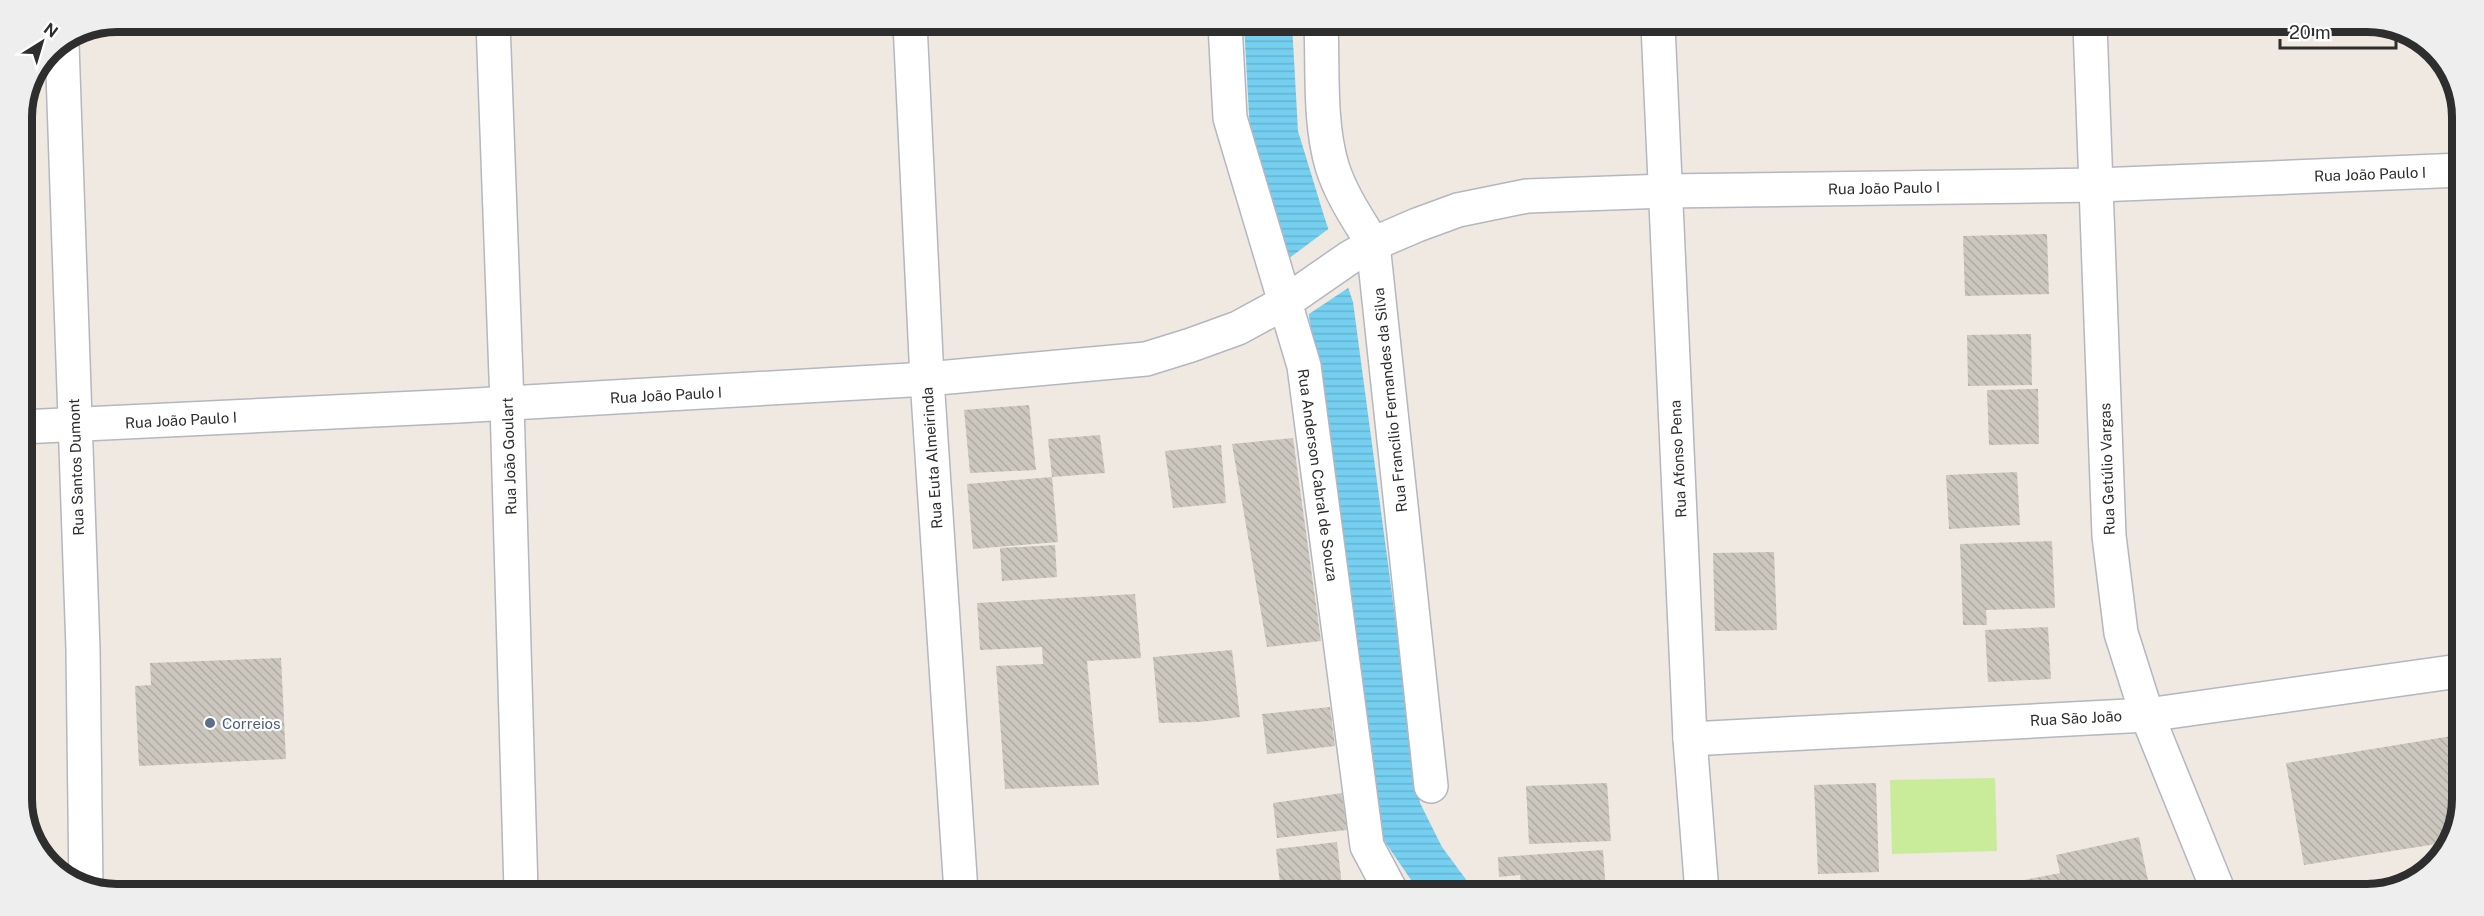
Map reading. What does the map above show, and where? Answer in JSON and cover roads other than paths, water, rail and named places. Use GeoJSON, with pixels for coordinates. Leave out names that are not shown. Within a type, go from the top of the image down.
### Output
{"type":"FeatureCollection","features":[{"type":"Feature","properties":{"kind":"street","name":"Rua João Goulart"},"geometry":{"type":"LineString","coordinates":[[493,32],[521,884]]}},
{"type":"Feature","properties":{"kind":"street","name":"Rua Euta Almeirinda"},"geometry":{"type":"LineString","coordinates":[[910,32],[927,380],[961,884]]}},
{"type":"Feature","properties":{"kind":"street","name":"Rua Anderson Cabral de Souza"},"geometry":{"type":"LineString","coordinates":[[1226,32],[1230,118],[1290,299],[1304,366],[1367,846],[1387,884]]}},
{"type":"Feature","properties":{"kind":"street","name":"Rua Francílio Fernandes da Silva"},"geometry":{"type":"LineString","coordinates":[[1321,32],[1326,134],[1332,166],[1343,195],[1348,259],[1431,786]]}},
{"type":"Feature","properties":{"kind":"street","name":"Rua Afonso Pena"},"geometry":{"type":"LineString","coordinates":[[1658,32],[1690,739],[1701,884]]}},
{"type":"Feature","properties":{"kind":"street","name":"Rua Getúlio Vargas"},"geometry":{"type":"LineString","coordinates":[[2090,32],[2109,536],[2121,633],[2147,715],[2216,884]]}},
{"type":"Feature","properties":{"kind":"street","name":"Rua Santos Dumont"},"geometry":{"type":"LineString","coordinates":[[63,72],[83,649],[86,879]]}},
{"type":"Feature","properties":{"kind":"street","name":"Rua João Paulo I"},"geometry":{"type":"LineString","coordinates":[[32,427],[927,380],[1146,359],[1238,328],[1290,299],[1348,259],[1438,218],[1493,202],[1527,196],[1666,191],[2097,185],[2452,170]]}},
{"type":"Feature","properties":{"kind":"street","name":"Rua São João"},"geometry":{"type":"LineString","coordinates":[[1690,739],[2147,715],[2452,672]]}},
{"type":"Feature","properties":{"kind":"water"},"geometry":{"type":"Polygon","coordinates":[[[1244,32],[1292,32],[1298,131],[1353,302],[1420,803],[1442,847],[1469,884],[1414,884],[1383,839],[1373,794],[1308,308],[1263,187],[1250,132],[1244,32]]]}},
{"type":"Feature","properties":{"kind":"place","name":"Correios"},"geometry":{"type":"Point","coordinates":[210,723]}}]}
